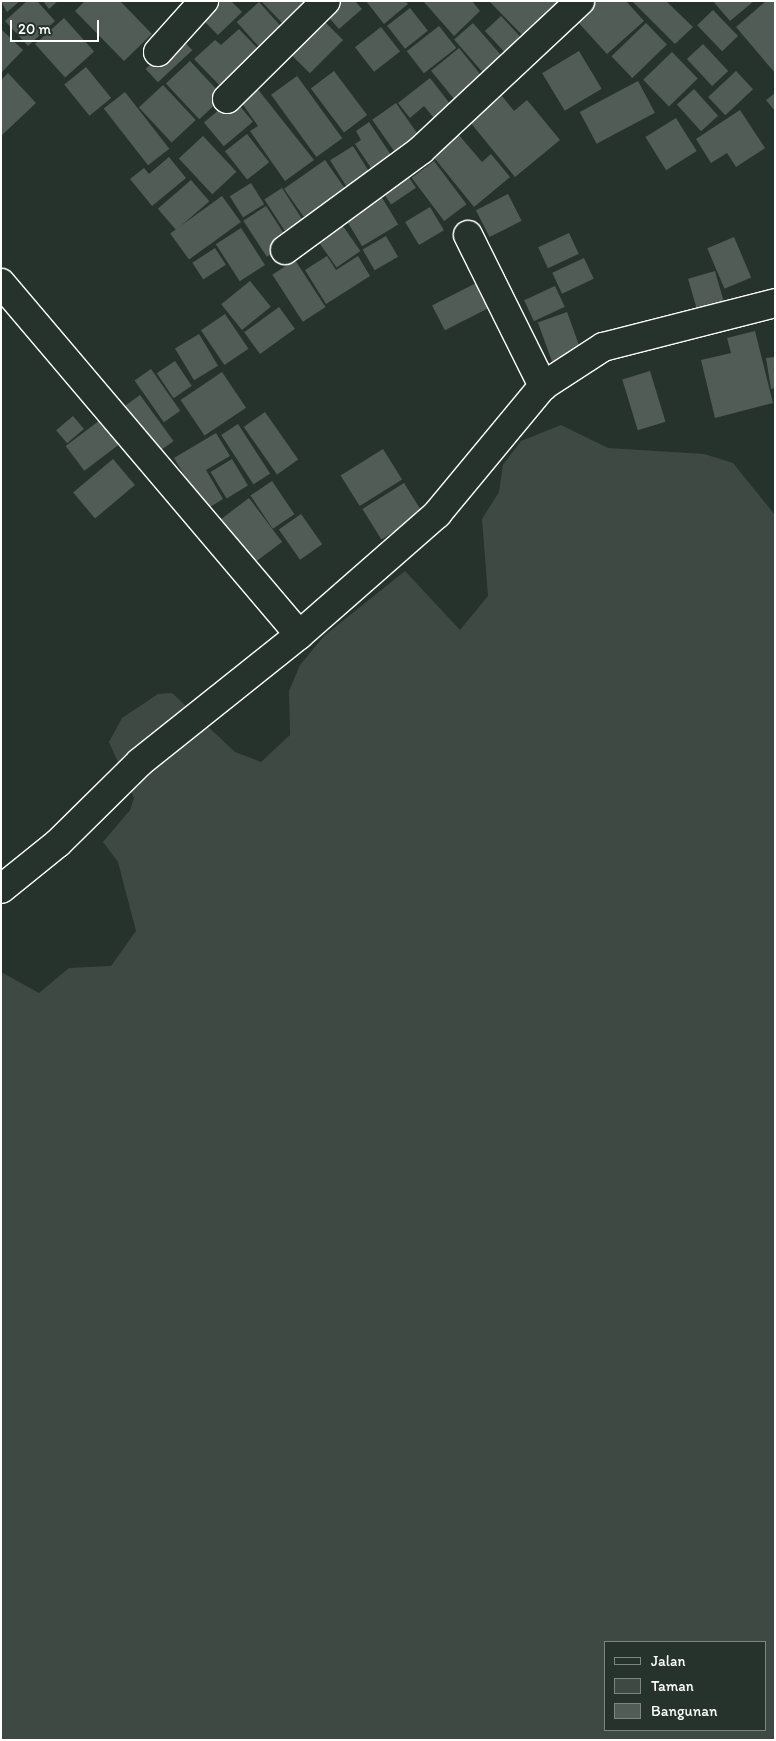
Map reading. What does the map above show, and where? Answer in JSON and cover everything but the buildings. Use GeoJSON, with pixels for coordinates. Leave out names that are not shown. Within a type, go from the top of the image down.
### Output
{"type":"FeatureCollection","features":[{"type":"Feature","properties":{"kind":"street"},"geometry":{"type":"LineString","coordinates":[[158,52],[204,1]]}},
{"type":"Feature","properties":{"kind":"street"},"geometry":{"type":"LineString","coordinates":[[227,99],[326,1]]}},
{"type":"Feature","properties":{"kind":"street"},"geometry":{"type":"LineString","coordinates":[[285,250],[421,150],[580,1]]}},
{"type":"Feature","properties":{"kind":"street"},"geometry":{"type":"LineString","coordinates":[[468,235],[543,386]]}},
{"type":"Feature","properties":{"kind":"street"},"geometry":{"type":"LineString","coordinates":[[1,283],[299,636]]}},
{"type":"Feature","properties":{"kind":"street"},"geometry":{"type":"LineString","coordinates":[[1,889],[58,843],[140,762],[299,636],[437,514],[543,386],[603,347],[775,303]]}},
{"type":"Feature","properties":{"kind":"green space"},"geometry":{"type":"Polygon","coordinates":[[[561,425],[608,448],[704,454],[733,463],[775,515],[775,1740],[1,1740],[1,972],[39,993],[69,968],[111,966],[136,931],[118,862],[103,842],[130,810],[134,798],[109,742],[122,718],[158,694],[172,693],[235,752],[261,762],[290,735],[289,691],[300,665],[324,636],[405,571],[460,630],[488,596],[482,519],[499,492],[503,465],[521,441],[561,425]]]}}]}
